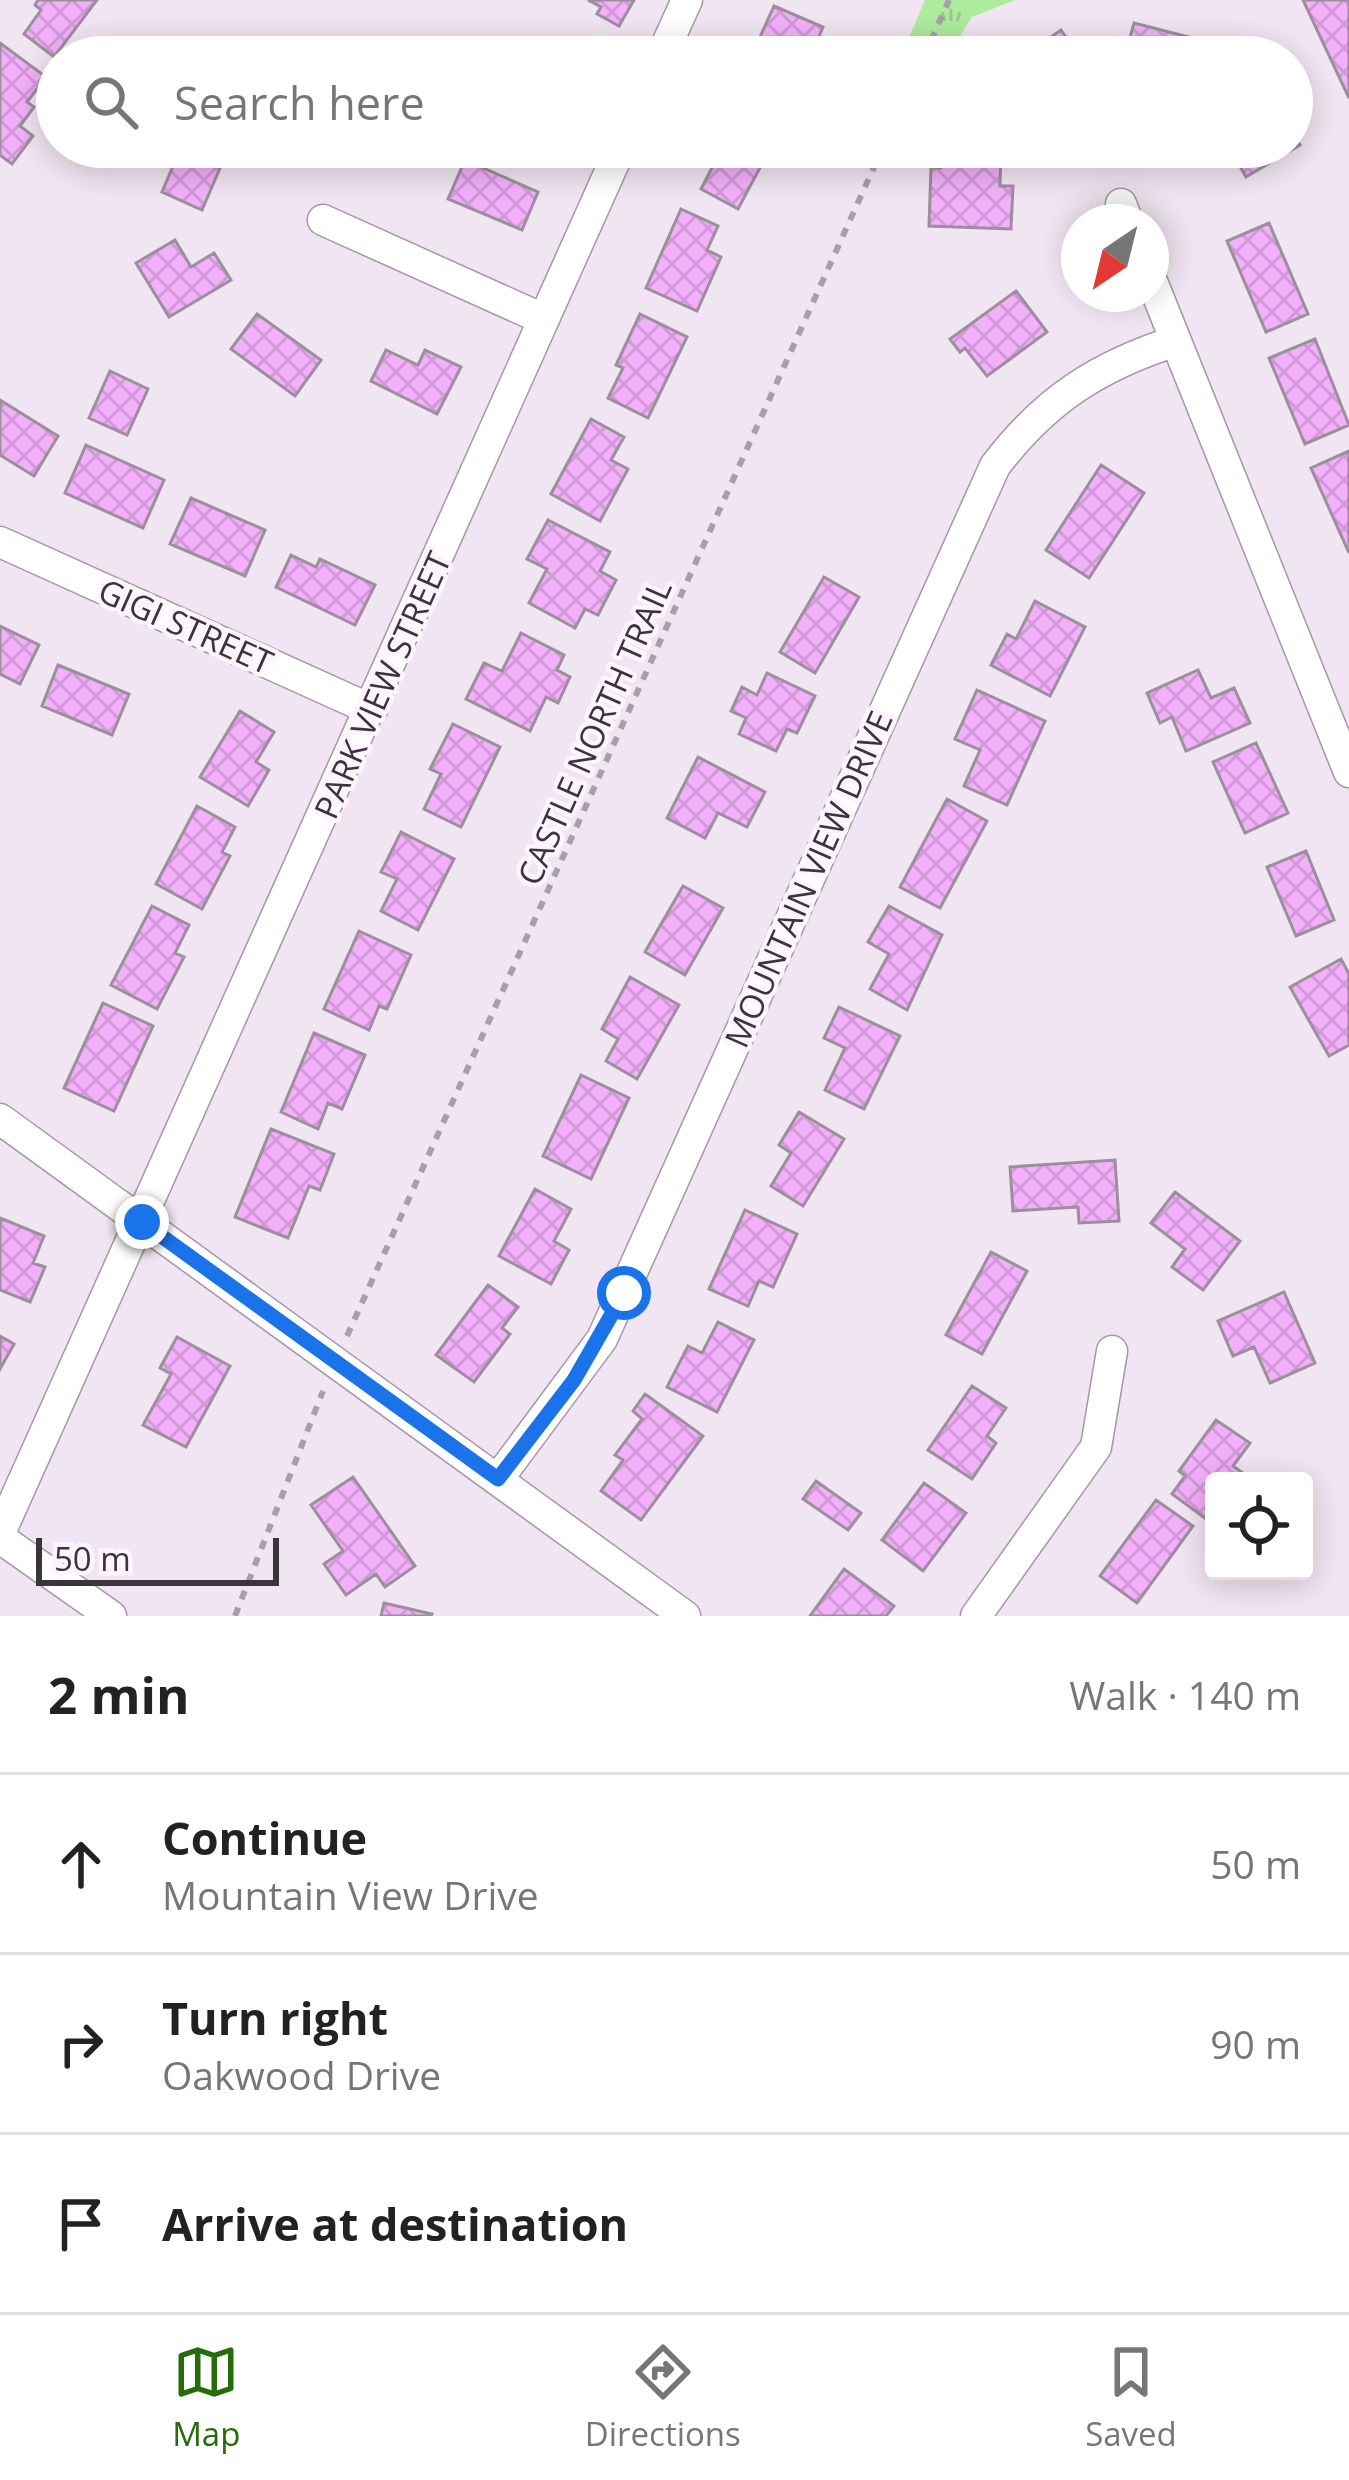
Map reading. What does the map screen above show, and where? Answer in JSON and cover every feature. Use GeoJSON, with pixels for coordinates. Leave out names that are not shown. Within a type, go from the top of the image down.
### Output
{"type":"FeatureCollection","features":[{"type":"Feature","properties":{"kind":"street"},"geometry":{"type":"LineString","coordinates":[[671,36],[687,0]]}},
{"type":"Feature","properties":{"kind":"street","name":"PARK VIEW STREET"},"geometry":{"type":"LineString","coordinates":[[0,1536],[612,168]]}},
{"type":"Feature","properties":{"kind":"street"},"geometry":{"type":"LineString","coordinates":[[323,220],[543,320]]}},
{"type":"Feature","properties":{"kind":"street"},"geometry":{"type":"LineString","coordinates":[[1165,312],[1349,772]]}},
{"type":"Feature","properties":{"kind":"street","name":"MOUNTAIN VIEW DRIVE"},"geometry":{"type":"LineString","coordinates":[[498,1479],[602,1339],[995,466],[1051,400],[1123,358],[1176,340]]}},
{"type":"Feature","properties":{"kind":"street","name":"GIGI STREET"},"geometry":{"type":"LineString","coordinates":[[0,542],[372,710]]}},
{"type":"Feature","properties":{"kind":"street"},"geometry":{"type":"LineString","coordinates":[[0,1119],[685,1616]]}},
{"type":"Feature","properties":{"kind":"street"},"geometry":{"type":"LineString","coordinates":[[976,1616],[1096,1447],[1112,1351]]}},
{"type":"Feature","properties":{"kind":"street"},"geometry":{"type":"LineString","coordinates":[[0,1536],[112,1616]]}},
{"type":"Feature","properties":{"kind":"path"},"geometry":{"type":"LineString","coordinates":[[934,36],[949,0]]}},
{"type":"Feature","properties":{"kind":"path","name":"CASTLE NORTH TRAIL"},"geometry":{"type":"LineString","coordinates":[[347,1336],[874,168]]}},
{"type":"Feature","properties":{"kind":"path"},"geometry":{"type":"LineString","coordinates":[[235,1616],[323,1391]]}},
{"type":"Feature","properties":{"kind":"green space"},"geometry":{"type":"Polygon","coordinates":[[[925,0],[1015,0],[972,17],[960,36],[910,36],[925,0]]]}},
{"type":"Feature","properties":{"kind":"building"},"geometry":{"type":"Polygon","coordinates":[[[38,0],[97,0],[70,36],[36,36],[36,43],[24,34],[41,10],[35,5],[38,0]]]}},
{"type":"Feature","properties":{"kind":"building"},"geometry":{"type":"Polygon","coordinates":[[[588,0],[634,0],[619,26],[597,14],[601,7],[588,0]]]}},
{"type":"Feature","properties":{"kind":"building"},"geometry":{"type":"Polygon","coordinates":[[[1303,0],[1349,0],[1349,98],[1303,0]]]}},
{"type":"Feature","properties":{"kind":"building"},"geometry":{"type":"Polygon","coordinates":[[[774,6],[823,27],[819,36],[760,36],[774,6]]]}},
{"type":"Feature","properties":{"kind":"building"},"geometry":{"type":"Polygon","coordinates":[[[1134,23],[1185,36],[1130,36],[1134,23]]]}},
{"type":"Feature","properties":{"kind":"building"},"geometry":{"type":"Polygon","coordinates":[[[0,43],[36,70],[36,90],[27,102],[34,107],[20,126],[33,136],[12,164],[0,155],[0,43]]]}},
{"type":"Feature","properties":{"kind":"building"},"geometry":{"type":"Polygon","coordinates":[[[172,168],[220,168],[202,210],[162,192],[172,168]]]}},
{"type":"Feature","properties":{"kind":"building"},"geometry":{"type":"Polygon","coordinates":[[[462,168],[483,168],[538,192],[522,230],[448,199],[462,168]]]}},
{"type":"Feature","properties":{"kind":"building"},"geometry":{"type":"Polygon","coordinates":[[[712,168],[760,168],[738,209],[701,189],[712,168]]]}},
{"type":"Feature","properties":{"kind":"building"},"geometry":{"type":"Polygon","coordinates":[[[931,168],[1001,168],[1000,186],[1013,186],[1011,229],[929,226],[931,168]]]}},
{"type":"Feature","properties":{"kind":"building"},"geometry":{"type":"Polygon","coordinates":[[[1241,168],[1261,168],[1246,177],[1241,168]]]}},
{"type":"Feature","properties":{"kind":"building"},"geometry":{"type":"Polygon","coordinates":[[[681,209],[718,226],[707,250],[721,257],[697,311],[646,288],[681,209]]]}},
{"type":"Feature","properties":{"kind":"building"},"geometry":{"type":"Polygon","coordinates":[[[1269,223],[1308,314],[1266,332],[1227,241],[1269,223]]]}},
{"type":"Feature","properties":{"kind":"building"},"geometry":{"type":"Polygon","coordinates":[[[175,240],[191,267],[214,253],[231,280],[169,317],[136,263],[175,240]]]}},
{"type":"Feature","properties":{"kind":"building"},"geometry":{"type":"Polygon","coordinates":[[[1016,291],[1047,332],[987,376],[965,348],[960,352],[950,339],[1016,291]]]}},
{"type":"Feature","properties":{"kind":"building"},"geometry":{"type":"Polygon","coordinates":[[[257,314],[321,360],[295,396],[231,349],[257,314]]]}},
{"type":"Feature","properties":{"kind":"building"},"geometry":{"type":"Polygon","coordinates":[[[640,314],[687,337],[648,418],[608,398],[623,368],[616,365],[640,314]]]}},
{"type":"Feature","properties":{"kind":"building"},"geometry":{"type":"Polygon","coordinates":[[[1315,339],[1349,425],[1305,444],[1269,358],[1315,339]]]}},
{"type":"Feature","properties":{"kind":"building"},"geometry":{"type":"Polygon","coordinates":[[[386,350],[418,365],[425,350],[461,367],[437,414],[371,381],[386,350]]]}},
{"type":"Feature","properties":{"kind":"building"},"geometry":{"type":"Polygon","coordinates":[[[110,371],[148,389],[127,435],[89,418],[110,371]]]}},
{"type":"Feature","properties":{"kind":"building"},"geometry":{"type":"Polygon","coordinates":[[[0,400],[58,436],[34,476],[0,455],[0,400]]]}},
{"type":"Feature","properties":{"kind":"building"},"geometry":{"type":"Polygon","coordinates":[[[591,419],[624,437],[611,460],[628,469],[600,521],[551,494],[591,419]]]}},
{"type":"Feature","properties":{"kind":"building"},"geometry":{"type":"Polygon","coordinates":[[[86,445],[164,480],[143,528],[65,493],[86,445]]]}},
{"type":"Feature","properties":{"kind":"building"},"geometry":{"type":"Polygon","coordinates":[[[1349,451],[1349,553],[1311,468],[1349,451]]]}},
{"type":"Feature","properties":{"kind":"building"},"geometry":{"type":"Polygon","coordinates":[[[1101,465],[1144,493],[1089,578],[1046,550],[1101,465]]]}},
{"type":"Feature","properties":{"kind":"building"},"geometry":{"type":"Polygon","coordinates":[[[191,498],[265,530],[245,576],[170,544],[191,498]]]}},
{"type":"Feature","properties":{"kind":"building"},"geometry":{"type":"Polygon","coordinates":[[[548,520],[610,552],[600,571],[616,580],[598,615],[585,609],[575,628],[529,603],[547,569],[527,559],[548,520]]]}},
{"type":"Feature","properties":{"kind":"building"},"geometry":{"type":"Polygon","coordinates":[[[291,555],[316,567],[320,559],[375,585],[355,625],[276,587],[291,555]]]}},
{"type":"Feature","properties":{"kind":"building"},"geometry":{"type":"Polygon","coordinates":[[[824,577],[859,597],[815,673],[780,652],[824,577]]]}},
{"type":"Feature","properties":{"kind":"building"},"geometry":{"type":"Polygon","coordinates":[[[1035,601],[1085,627],[1050,696],[991,665],[1007,634],[1016,639],[1035,601]]]}},
{"type":"Feature","properties":{"kind":"building"},"geometry":{"type":"Polygon","coordinates":[[[0,626],[39,645],[20,684],[0,674],[0,626]]]}},
{"type":"Feature","properties":{"kind":"building"},"geometry":{"type":"Polygon","coordinates":[[[521,633],[564,655],[557,670],[570,677],[558,703],[546,697],[530,731],[466,699],[484,663],[502,671],[521,633]]]}},
{"type":"Feature","properties":{"kind":"building"},"geometry":{"type":"Polygon","coordinates":[[[58,665],[129,694],[112,735],[42,706],[58,665]]]}},
{"type":"Feature","properties":{"kind":"building"},"geometry":{"type":"Polygon","coordinates":[[[1198,670],[1211,698],[1234,688],[1250,723],[1186,751],[1172,717],[1160,723],[1147,693],[1198,670]]]}},
{"type":"Feature","properties":{"kind":"building"},"geometry":{"type":"Polygon","coordinates":[[[767,673],[815,696],[797,733],[787,729],[776,751],[739,734],[746,718],[731,711],[742,687],[757,695],[767,673]]]}},
{"type":"Feature","properties":{"kind":"building"},"geometry":{"type":"Polygon","coordinates":[[[977,690],[1045,721],[1007,805],[964,786],[980,750],[955,739],[977,690]]]}},
{"type":"Feature","properties":{"kind":"building"},"geometry":{"type":"Polygon","coordinates":[[[240,711],[274,732],[256,762],[269,770],[248,806],[200,777],[240,711]]]}},
{"type":"Feature","properties":{"kind":"building"},"geometry":{"type":"Polygon","coordinates":[[[453,724],[500,747],[461,827],[424,809],[441,774],[430,769],[453,724]]]}},
{"type":"Feature","properties":{"kind":"building"},"geometry":{"type":"Polygon","coordinates":[[[1256,743],[1288,813],[1245,833],[1213,762],[1256,743]]]}},
{"type":"Feature","properties":{"kind":"building"},"geometry":{"type":"Polygon","coordinates":[[[698,757],[765,792],[747,827],[718,813],[705,838],[667,818],[698,757]]]}},
{"type":"Feature","properties":{"kind":"building"},"geometry":{"type":"Polygon","coordinates":[[[947,799],[987,821],[940,908],[900,887],[947,799]]]}},
{"type":"Feature","properties":{"kind":"building"},"geometry":{"type":"Polygon","coordinates":[[[197,806],[235,827],[222,852],[230,856],[202,909],[156,884],[197,806]]]}},
{"type":"Feature","properties":{"kind":"building"},"geometry":{"type":"Polygon","coordinates":[[[401,832],[454,859],[418,930],[381,911],[397,879],[381,872],[401,832]]]}},
{"type":"Feature","properties":{"kind":"building"},"geometry":{"type":"Polygon","coordinates":[[[1306,851],[1334,920],[1296,936],[1267,867],[1306,851]]]}},
{"type":"Feature","properties":{"kind":"building"},"geometry":{"type":"Polygon","coordinates":[[[683,886],[723,908],[685,975],[645,952],[683,886]]]}},
{"type":"Feature","properties":{"kind":"building"},"geometry":{"type":"Polygon","coordinates":[[[152,906],[189,925],[175,953],[184,957],[157,1009],[111,985],[152,906]]]}},
{"type":"Feature","properties":{"kind":"building"},"geometry":{"type":"Polygon","coordinates":[[[889,906],[942,935],[907,1010],[870,989],[889,954],[868,942],[889,906]]]}},
{"type":"Feature","properties":{"kind":"building"},"geometry":{"type":"Polygon","coordinates":[[[359,931],[411,955],[387,1009],[379,1006],[369,1030],[324,1009],[359,931]]]}},
{"type":"Feature","properties":{"kind":"building"},"geometry":{"type":"Polygon","coordinates":[[[1341,959],[1349,974],[1349,1045],[1329,1056],[1290,987],[1341,959]]]}},
{"type":"Feature","properties":{"kind":"building"},"geometry":{"type":"Polygon","coordinates":[[[630,977],[679,1005],[637,1079],[606,1061],[618,1039],[602,1029],[630,977]]]}},
{"type":"Feature","properties":{"kind":"building"},"geometry":{"type":"Polygon","coordinates":[[[103,1003],[153,1026],[114,1111],[64,1088],[103,1003]]]}},
{"type":"Feature","properties":{"kind":"building"},"geometry":{"type":"Polygon","coordinates":[[[839,1007],[900,1036],[864,1109],[825,1090],[845,1048],[824,1038],[839,1007]]]}},
{"type":"Feature","properties":{"kind":"building"},"geometry":{"type":"Polygon","coordinates":[[[314,1033],[365,1055],[342,1109],[328,1103],[318,1129],[281,1112],[314,1033]]]}},
{"type":"Feature","properties":{"kind":"building"},"geometry":{"type":"Polygon","coordinates":[[[581,1075],[629,1098],[591,1179],[543,1156],[581,1075]]]}},
{"type":"Feature","properties":{"kind":"building"},"geometry":{"type":"Polygon","coordinates":[[[799,1112],[844,1139],[803,1206],[771,1186],[791,1153],[779,1145],[799,1112]]]}},
{"type":"Feature","properties":{"kind":"building"},"geometry":{"type":"Polygon","coordinates":[[[271,1129],[334,1154],[320,1190],[309,1186],[288,1238],[235,1217],[271,1129]]]}},
{"type":"Feature","properties":{"kind":"building"},"geometry":{"type":"Polygon","coordinates":[[[1115,1160],[1119,1221],[1079,1223],[1078,1207],[1013,1211],[1010,1167],[1115,1160]]]}},
{"type":"Feature","properties":{"kind":"building"},"geometry":{"type":"Polygon","coordinates":[[[535,1189],[571,1209],[554,1241],[569,1250],[551,1284],[499,1256],[535,1189]]]}},
{"type":"Feature","properties":{"kind":"building"},"geometry":{"type":"Polygon","coordinates":[[[1175,1192],[1240,1241],[1203,1290],[1172,1267],[1185,1249],[1151,1223],[1175,1192]]]}},
{"type":"Feature","properties":{"kind":"building"},"geometry":{"type":"Polygon","coordinates":[[[745,1210],[797,1234],[773,1287],[759,1281],[748,1306],[709,1289],[745,1210]]]}},
{"type":"Feature","properties":{"kind":"building"},"geometry":{"type":"Polygon","coordinates":[[[0,1218],[44,1236],[33,1263],[45,1267],[30,1302],[0,1290],[0,1218]]]}},
{"type":"Feature","properties":{"kind":"building"},"geometry":{"type":"Polygon","coordinates":[[[991,1252],[1027,1271],[982,1354],[946,1335],[991,1252]]]}},
{"type":"Feature","properties":{"kind":"building"},"geometry":{"type":"Polygon","coordinates":[[[488,1285],[518,1307],[502,1328],[510,1334],[474,1382],[436,1355],[488,1285]]]}},
{"type":"Feature","properties":{"kind":"building"},"geometry":{"type":"Polygon","coordinates":[[[1284,1292],[1315,1363],[1270,1383],[1254,1347],[1233,1356],[1218,1321],[1284,1292]]]}},
{"type":"Feature","properties":{"kind":"building"},"geometry":{"type":"Polygon","coordinates":[[[718,1322],[754,1340],[717,1412],[667,1387],[688,1346],[702,1353],[718,1322]]]}},
{"type":"Feature","properties":{"kind":"building"},"geometry":{"type":"Polygon","coordinates":[[[0,1336],[14,1344],[0,1369],[0,1336]]]}},
{"type":"Feature","properties":{"kind":"building"},"geometry":{"type":"Polygon","coordinates":[[[177,1337],[230,1366],[186,1447],[143,1425],[171,1374],[160,1368],[177,1337]]]}},
{"type":"Feature","properties":{"kind":"building"},"geometry":{"type":"Polygon","coordinates":[[[972,1386],[1006,1408],[987,1436],[996,1443],[972,1479],[928,1450],[972,1386]]]}},
{"type":"Feature","properties":{"kind":"building"},"geometry":{"type":"Polygon","coordinates":[[[645,1394],[703,1436],[641,1520],[601,1491],[623,1460],[615,1455],[642,1419],[633,1411],[645,1394]]]}},
{"type":"Feature","properties":{"kind":"building"},"geometry":{"type":"Polygon","coordinates":[[[1216,1420],[1250,1443],[1233,1466],[1241,1472],[1205,1472],[1205,1518],[1172,1494],[1185,1476],[1179,1471],[1216,1420]]]}},
{"type":"Feature","properties":{"kind":"building"},"geometry":{"type":"Polygon","coordinates":[[[353,1477],[415,1566],[385,1587],[376,1574],[346,1595],[324,1564],[343,1551],[311,1505],[353,1477]]]}},
{"type":"Feature","properties":{"kind":"building"},"geometry":{"type":"Polygon","coordinates":[[[816,1481],[861,1513],[848,1530],[803,1499],[816,1481]]]}},
{"type":"Feature","properties":{"kind":"building"},"geometry":{"type":"Polygon","coordinates":[[[924,1483],[966,1513],[923,1571],[882,1540],[924,1483]]]}},
{"type":"Feature","properties":{"kind":"building"},"geometry":{"type":"Polygon","coordinates":[[[1156,1500],[1193,1526],[1137,1603],[1100,1576],[1156,1500]]]}},
{"type":"Feature","properties":{"kind":"building"},"geometry":{"type":"Polygon","coordinates":[[[844,1569],[894,1606],[886,1616],[810,1616],[844,1569]]]}},
{"type":"Feature","properties":{"kind":"building"},"geometry":{"type":"Polygon","coordinates":[[[384,1603],[432,1614],[381,1616],[384,1603]]]}},
{"type":"Feature","properties":{"kind":"route"},"geometry":{"type":"LineString","coordinates":[[142,1222],[498,1479],[602,1339],[624,1293]]}}]}
